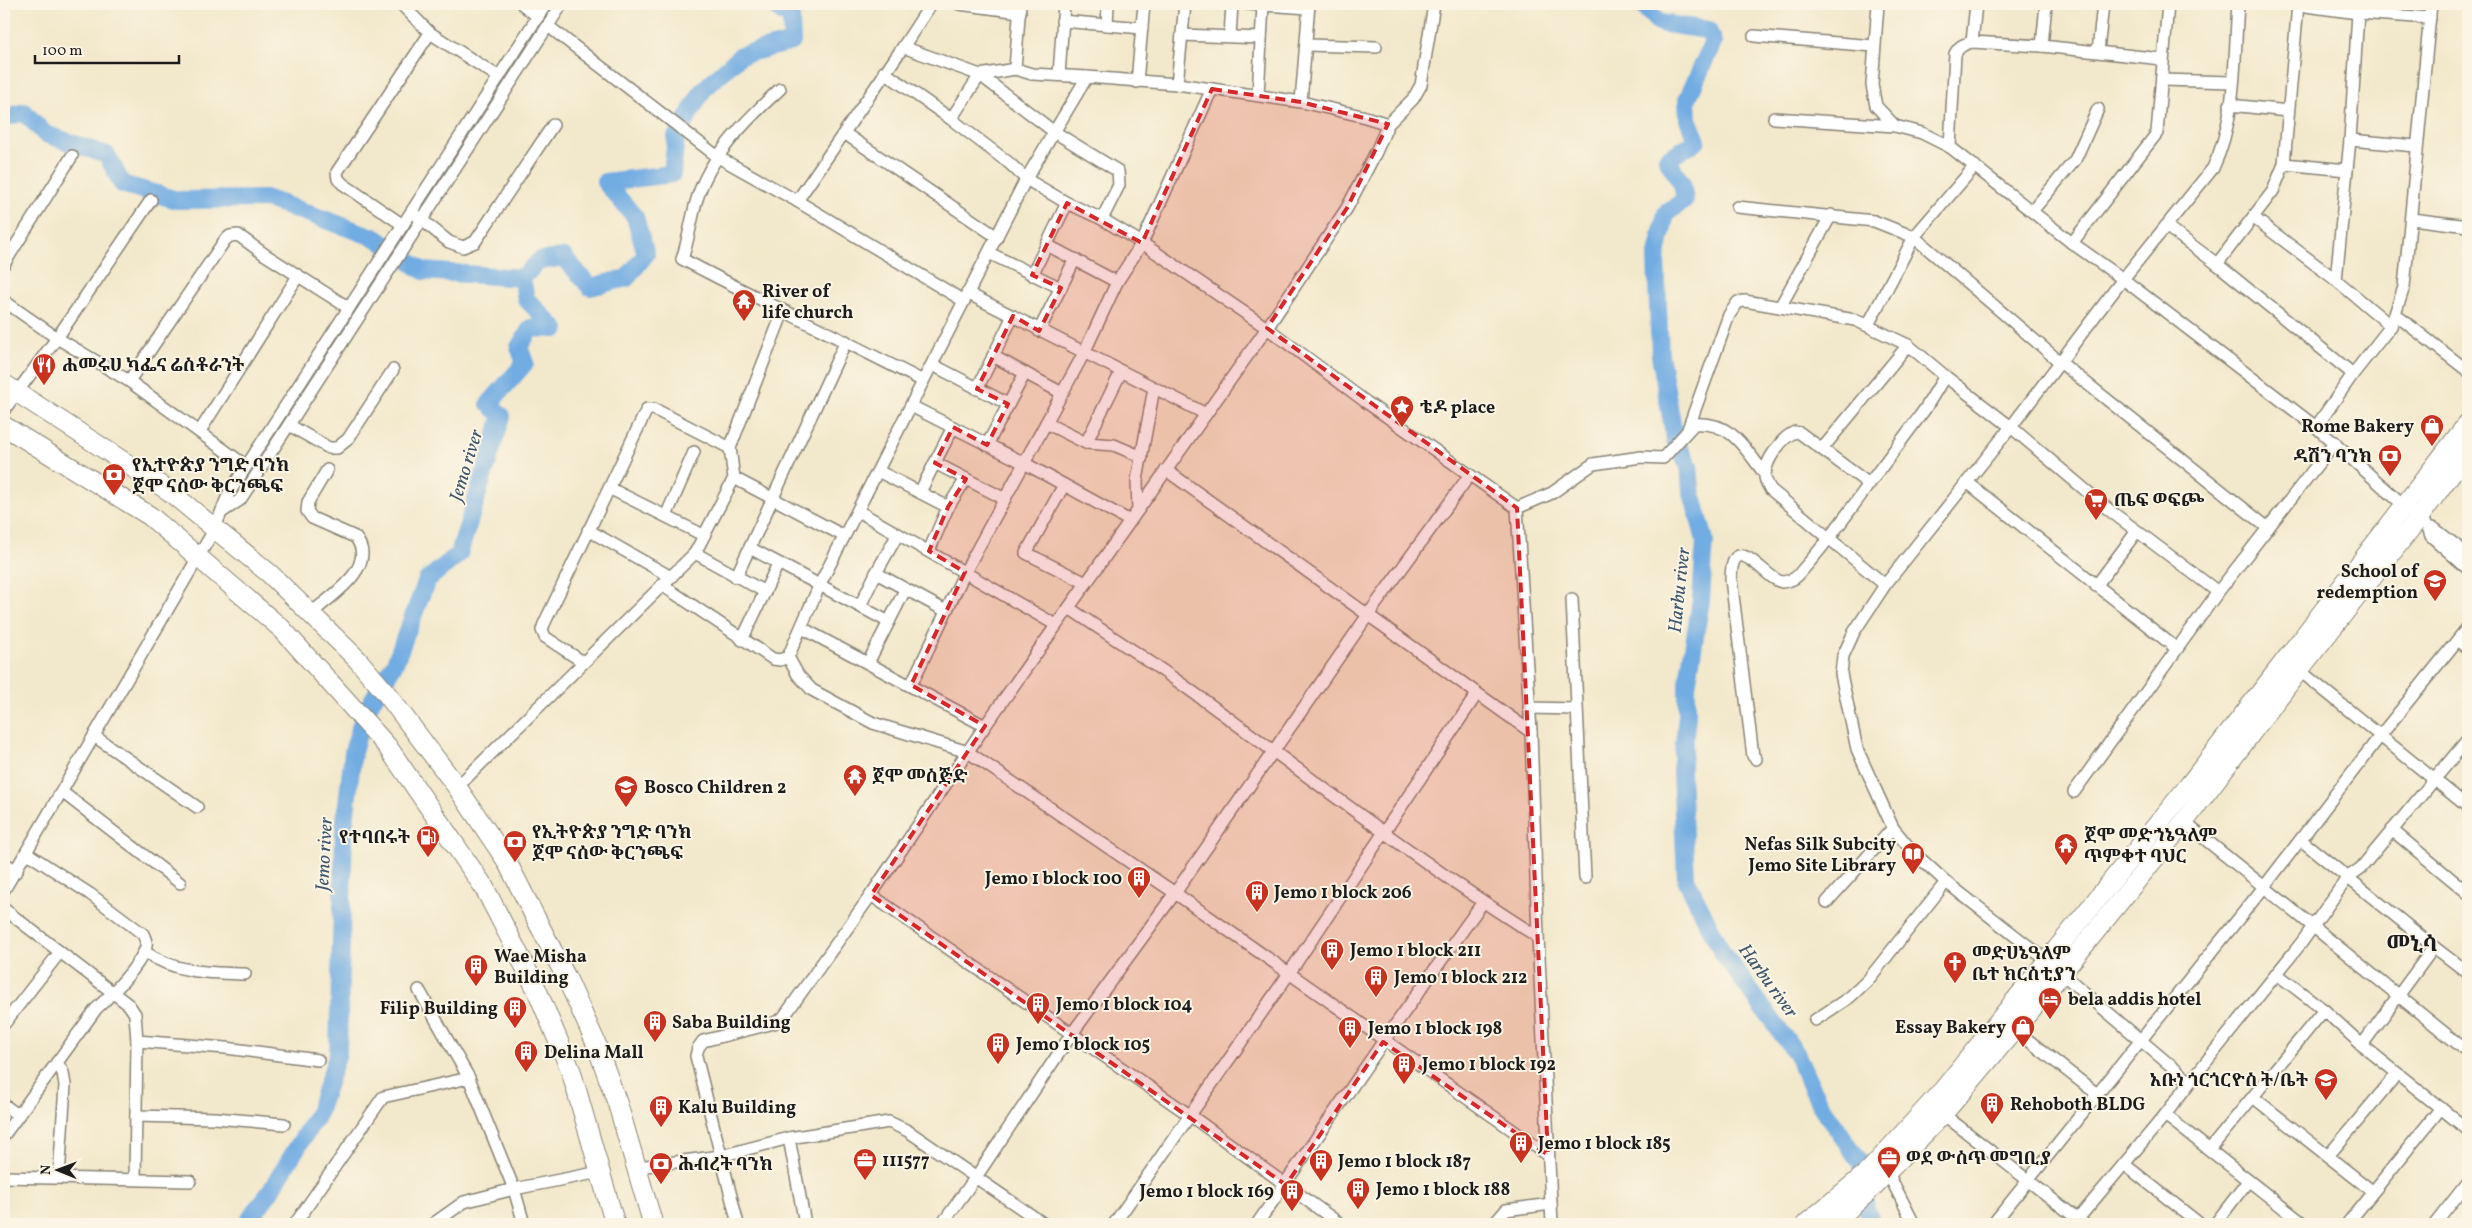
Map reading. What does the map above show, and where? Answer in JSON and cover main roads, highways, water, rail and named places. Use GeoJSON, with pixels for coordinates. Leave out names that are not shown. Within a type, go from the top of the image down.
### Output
{"type":"FeatureCollection","features":[{"type":"Feature","properties":{"kind":"main road"},"geometry":{"type":"LineString","coordinates":[[10,388],[170,491],[214,530],[270,574],[357,659],[386,693],[457,787],[511,870],[568,981],[595,1041],[638,1167],[653,1224]]}},
{"type":"Feature","properties":{"kind":"main road"},"geometry":{"type":"LineString","coordinates":[[1832,1224],[1853,1206],[1860,1190],[2190,784],[2417,518],[2468,423]]}},
{"type":"Feature","properties":{"kind":"main road"},"geometry":{"type":"LineString","coordinates":[[4,426],[150,516],[282,630],[387,746],[484,886],[536,988],[571,1071],[614,1224]]}},
{"type":"Feature","properties":{"kind":"main road"},"geometry":{"type":"LineString","coordinates":[[1879,1167],[1943,1114],[2014,1030],[2184,822],[2468,450]]}},
{"type":"Feature","properties":{"kind":"main road"},"geometry":{"type":"LineString","coordinates":[[484,886],[511,870]]}},
{"type":"Feature","properties":{"kind":"main road"},"geometry":{"type":"LineString","coordinates":[[1806,1224],[1860,1190]]}},
{"type":"Feature","properties":{"kind":"waterway","name":"Jemo river"},"geometry":{"type":"LineString","coordinates":[[246,1224],[270,1192],[318,1113],[338,1053],[344,830],[353,752],[364,714],[395,663],[427,580],[459,554],[502,416],[489,404],[525,363],[519,347],[531,328],[556,329],[526,299],[522,278],[539,261],[564,257],[590,287],[627,278],[646,254],[635,217],[605,182],[672,174],[676,137],[703,90],[741,55],[792,42],[791,18],[770,4]]}},
{"type":"Feature","properties":{"kind":"waterway","name":"Harbu river"},"geometry":{"type":"LineString","coordinates":[[1641,4],[1659,23],[1708,30],[1713,42],[1687,100],[1688,119],[1697,141],[1667,159],[1682,184],[1685,200],[1666,213],[1656,259],[1660,355],[1675,440],[1689,466],[1691,490],[1705,540],[1701,600],[1687,686],[1687,716],[1681,771],[1686,879],[1722,952],[1796,1053],[1819,1103],[1861,1163],[1866,1208],[1872,1224]]}},
{"type":"Feature","properties":{"kind":"waterway"},"geometry":{"type":"LineString","coordinates":[[4,118],[24,112],[45,134],[107,155],[122,184],[177,200],[268,199],[376,238],[423,271],[522,278]]}},
{"type":"Feature","properties":{"kind":"place","name":"River of life church"},"geometry":{"type":"Point","coordinates":[744,322]}},
{"type":"Feature","properties":{"kind":"place","name":"ሐመሩሀ ካፌና ሬስቶራንት"},"geometry":{"type":"Point","coordinates":[44,386]}},
{"type":"Feature","properties":{"kind":"place","name":"ቴዶ place"},"geometry":{"type":"Point","coordinates":[1402,428]}},
{"type":"Feature","properties":{"kind":"place","name":"Rome Bakery"},"geometry":{"type":"Point","coordinates":[2432,447]}},
{"type":"Feature","properties":{"kind":"place","name":"ዳሽን ባንክ"},"geometry":{"type":"Point","coordinates":[2390,477]}},
{"type":"Feature","properties":{"kind":"place","name":"የኢተዮጵያ ንግድ ባንክ ጀሞ ናሰው ቅርንጫፍ"},"geometry":{"type":"Point","coordinates":[114,496]}},
{"type":"Feature","properties":{"kind":"place","name":"ጤፍ ወፍጮ"},"geometry":{"type":"Point","coordinates":[2096,521]}},
{"type":"Feature","properties":{"kind":"place","name":"School of redemption"},"geometry":{"type":"Point","coordinates":[2435,602]}},
{"type":"Feature","properties":{"kind":"place","name":"ጀሞ መስጅድ"},"geometry":{"type":"Point","coordinates":[855,797]}},
{"type":"Feature","properties":{"kind":"place","name":"Bosco Children 2"},"geometry":{"type":"Point","coordinates":[626,808]}},
{"type":"Feature","properties":{"kind":"place","name":"የተባበሩት"},"geometry":{"type":"Point","coordinates":[428,858]}},
{"type":"Feature","properties":{"kind":"place","name":"የኢትዮጵያ ንግድ ባንክ ጀሞ ናሰው ቅርንጫፍ"},"geometry":{"type":"Point","coordinates":[515,863]}},
{"type":"Feature","properties":{"kind":"place","name":"ጀሞ መድኀኔዓለም ጥምቀተ ባህር"},"geometry":{"type":"Point","coordinates":[2066,866]}},
{"type":"Feature","properties":{"kind":"place","name":"Nefas Silk Subcity Jemo Site Library"},"geometry":{"type":"Point","coordinates":[1913,875]}},
{"type":"Feature","properties":{"kind":"place","name":"Jemo 1 block 100"},"geometry":{"type":"Point","coordinates":[1139,899]}},
{"type":"Feature","properties":{"kind":"place","name":"Jemo 1 block 206"},"geometry":{"type":"Point","coordinates":[1257,913]}},
{"type":"Feature","properties":{"kind":"place","name":"Jemo 1 block 211"},"geometry":{"type":"Point","coordinates":[1332,971]}},
{"type":"Feature","properties":{"kind":"place","name":"መድሀኔዓለም ቤተ ክርስቲያን"},"geometry":{"type":"Point","coordinates":[1955,984]}},
{"type":"Feature","properties":{"kind":"place","name":"Wae Misha Building"},"geometry":{"type":"Point","coordinates":[476,987]}},
{"type":"Feature","properties":{"kind":"place","name":"Jemo 1 block 212"},"geometry":{"type":"Point","coordinates":[1376,998]}},
{"type":"Feature","properties":{"kind":"place","name":"bela addis hotel"},"geometry":{"type":"Point","coordinates":[2050,1020]}},
{"type":"Feature","properties":{"kind":"place","name":"Jemo 1 block 104"},"geometry":{"type":"Point","coordinates":[1038,1025]}},
{"type":"Feature","properties":{"kind":"place","name":"Filip Building"},"geometry":{"type":"Point","coordinates":[515,1029]}},
{"type":"Feature","properties":{"kind":"place","name":"Saba Building"},"geometry":{"type":"Point","coordinates":[655,1043]}},
{"type":"Feature","properties":{"kind":"place","name":"Essay Bakery"},"geometry":{"type":"Point","coordinates":[2023,1048]}},
{"type":"Feature","properties":{"kind":"place","name":"Jemo 1 block 198"},"geometry":{"type":"Point","coordinates":[1350,1049]}},
{"type":"Feature","properties":{"kind":"place","name":"Jemo 1 block 105"},"geometry":{"type":"Point","coordinates":[998,1065]}},
{"type":"Feature","properties":{"kind":"place","name":"Delina Mall"},"geometry":{"type":"Point","coordinates":[526,1073]}},
{"type":"Feature","properties":{"kind":"place","name":"Jemo 1 block 192"},"geometry":{"type":"Point","coordinates":[1404,1085]}},
{"type":"Feature","properties":{"kind":"place","name":"አቡነ ጎርጎርዮስ ት/ቤት"},"geometry":{"type":"Point","coordinates":[2326,1101]}},
{"type":"Feature","properties":{"kind":"place","name":"Rehoboth BLDG"},"geometry":{"type":"Point","coordinates":[1992,1125]}},
{"type":"Feature","properties":{"kind":"place","name":"Kalu Building"},"geometry":{"type":"Point","coordinates":[661,1128]}},
{"type":"Feature","properties":{"kind":"place","name":"Jemo 1 block 185"},"geometry":{"type":"Point","coordinates":[1521,1164]}},
{"type":"Feature","properties":{"kind":"place","name":"ወደ ውስጥ መግቢያ"},"geometry":{"type":"Point","coordinates":[1889,1179]}},
{"type":"Feature","properties":{"kind":"place","name":"111577"},"geometry":{"type":"Point","coordinates":[865,1181]}},
{"type":"Feature","properties":{"kind":"place","name":"Jemo 1 block 187"},"geometry":{"type":"Point","coordinates":[1321,1182]}},
{"type":"Feature","properties":{"kind":"place","name":"ሕብረት ባንክ"},"geometry":{"type":"Point","coordinates":[661,1185]}},
{"type":"Feature","properties":{"kind":"place","name":"Jemo 1 block 188"},"geometry":{"type":"Point","coordinates":[1358,1210]}},
{"type":"Feature","properties":{"kind":"place","name":"Jemo 1 block 169"},"geometry":{"type":"Point","coordinates":[1292,1212]}},
{"type":"Feature","properties":{"kind":"district","name":"መኒሳ"},"geometry":{"type":"Point","coordinates":[2412,943]}}]}
